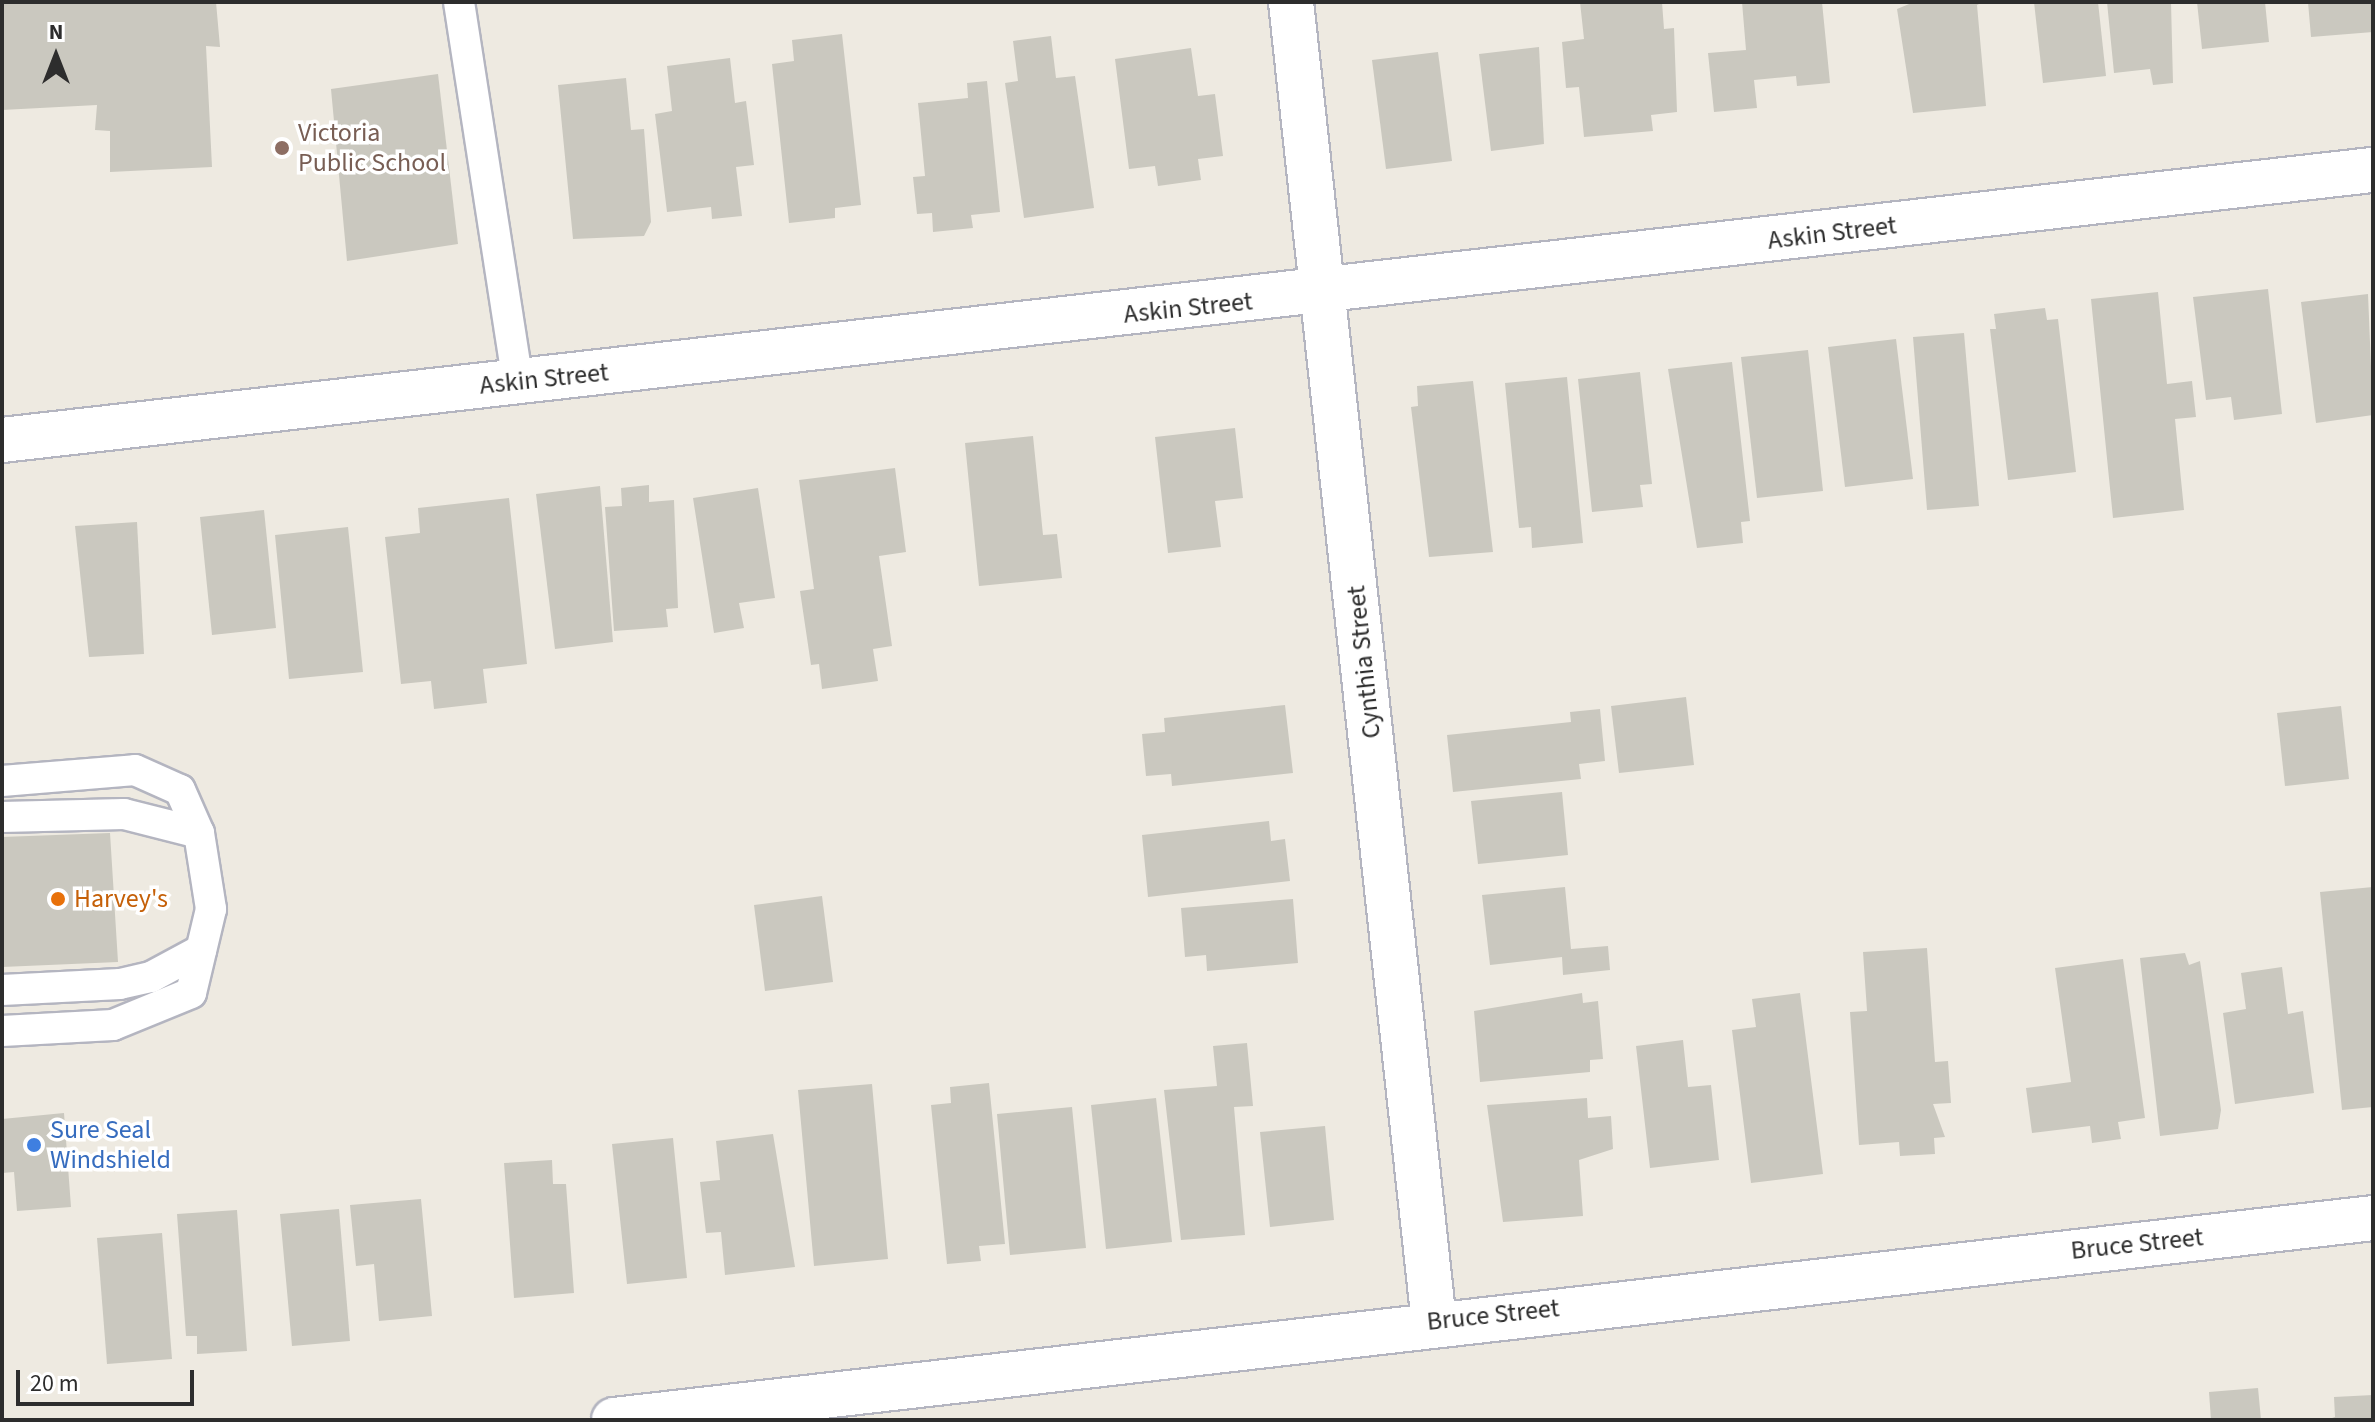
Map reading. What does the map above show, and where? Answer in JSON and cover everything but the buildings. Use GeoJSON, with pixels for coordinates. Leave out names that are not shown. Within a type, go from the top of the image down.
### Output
{"type":"FeatureCollection","features":[{"type":"Feature","properties":{"kind":"street","name":"Cynthia Street"},"geometry":{"type":"LineString","coordinates":[[1291,2],[1434,1322]]}},
{"type":"Feature","properties":{"kind":"street","name":"Askin Street"},"geometry":{"type":"LineString","coordinates":[[2,440],[1324,293],[2373,170]]}},
{"type":"Feature","properties":{"kind":"street","name":"Bruce Street"},"geometry":{"type":"LineString","coordinates":[[614,1420],[1434,1322],[2373,1218]]}},
{"type":"Feature","properties":{"kind":"lane"},"geometry":{"type":"LineString","coordinates":[[459,2],[518,382]]}},
{"type":"Feature","properties":{"kind":"lane"},"geometry":{"type":"LineString","coordinates":[[2,781],[135,770],[180,790],[199,833],[211,909],[191,993],[113,1025],[2,1031]]}},
{"type":"Feature","properties":{"kind":"lane"},"geometry":{"type":"LineString","coordinates":[[2,817],[124,814],[199,833]]}},
{"type":"Feature","properties":{"kind":"lane"},"geometry":{"type":"LineString","coordinates":[[2,990],[120,984],[201,950]]}},
{"type":"Feature","properties":{"kind":"place","name":"Victoria Public School"},"geometry":{"type":"Point","coordinates":[282,148]}},
{"type":"Feature","properties":{"kind":"place","name":"Harvey's"},"geometry":{"type":"Point","coordinates":[58,899]}},
{"type":"Feature","properties":{"kind":"place","name":"Sure Seal Windshield"},"geometry":{"type":"Point","coordinates":[34,1145]}}]}
